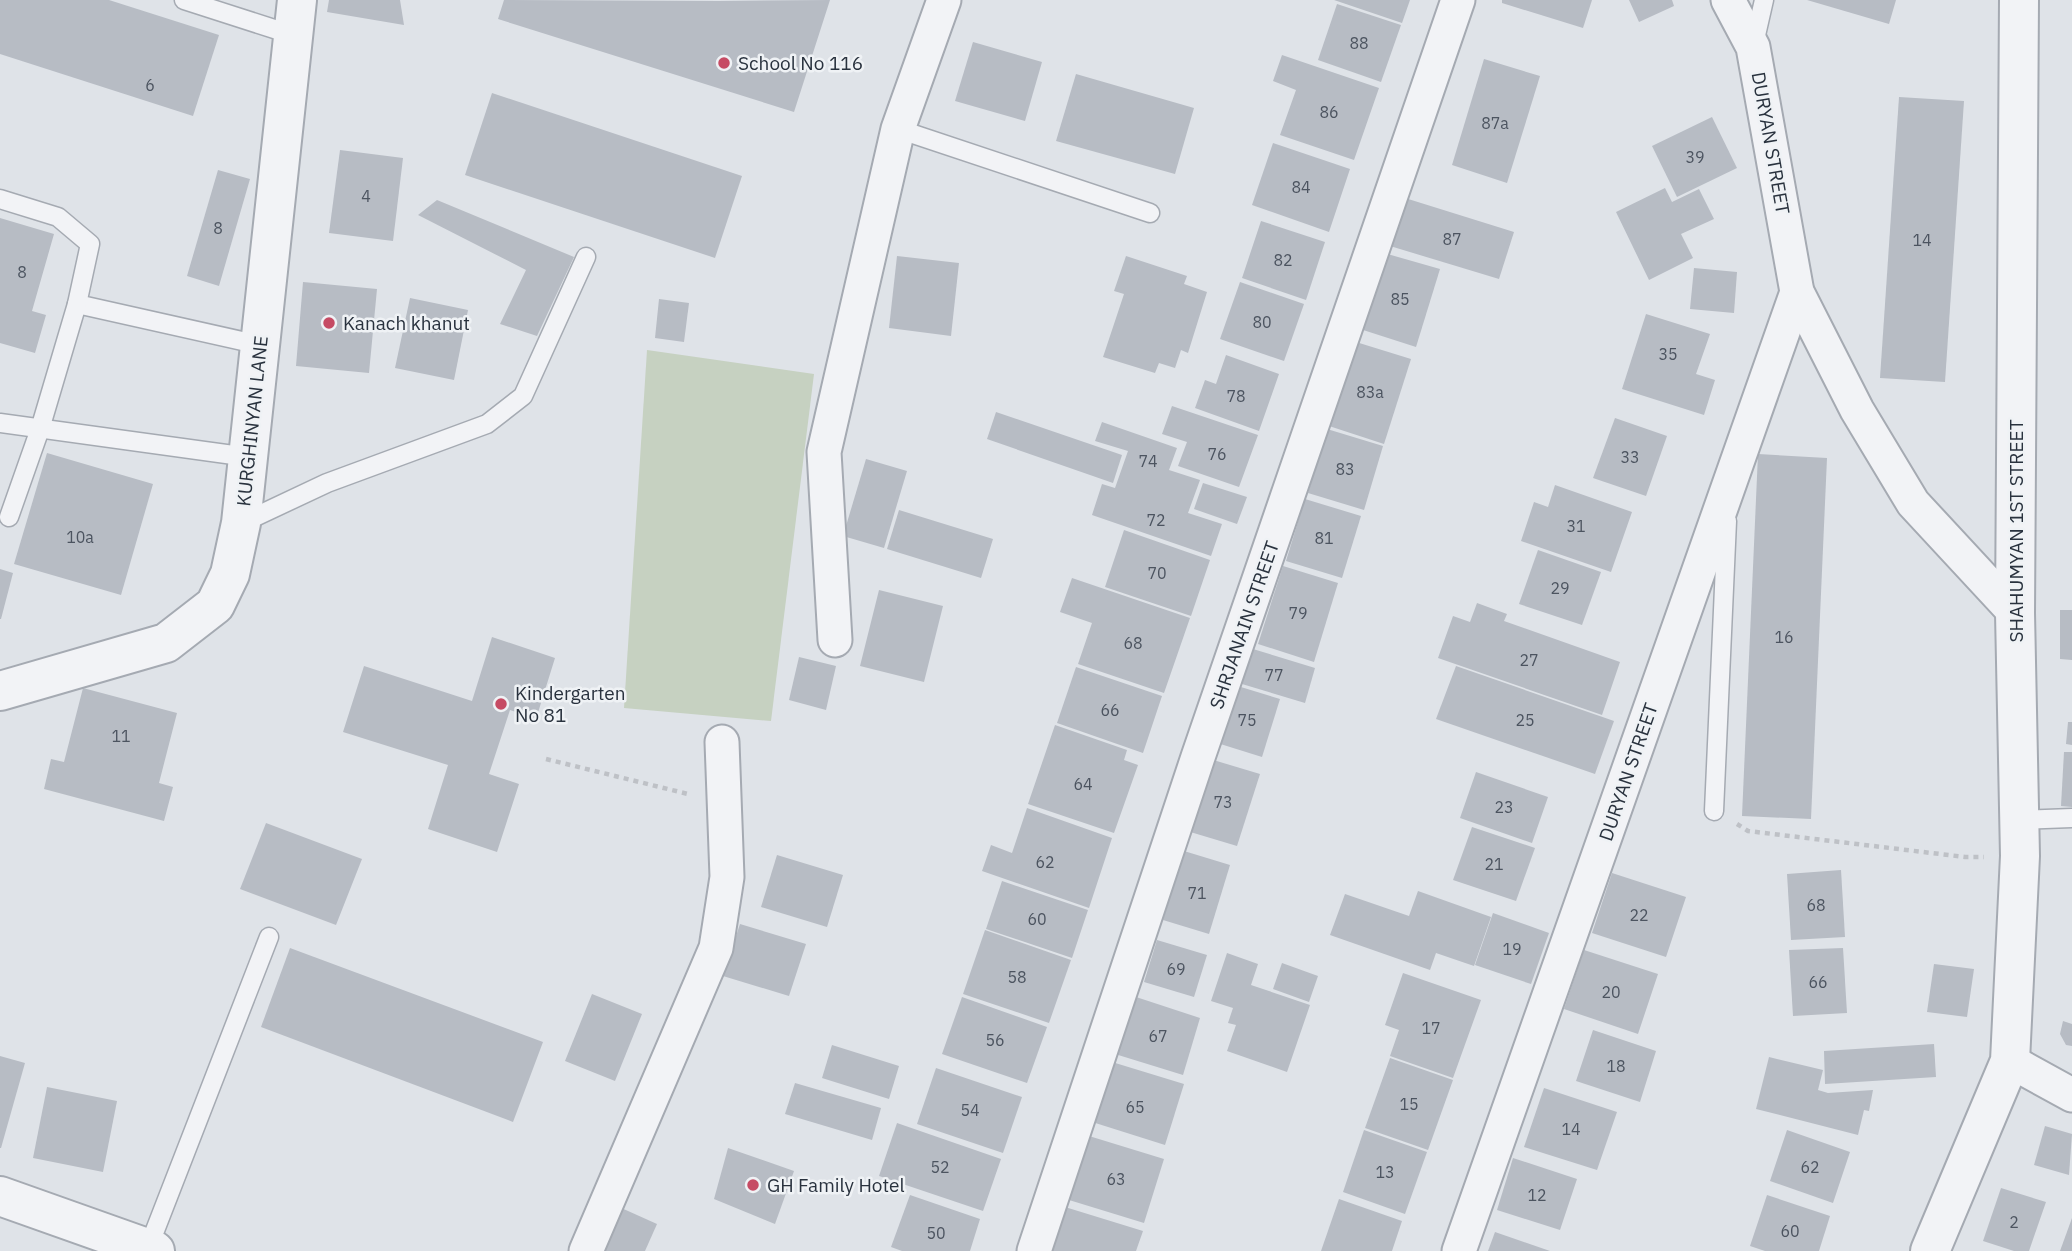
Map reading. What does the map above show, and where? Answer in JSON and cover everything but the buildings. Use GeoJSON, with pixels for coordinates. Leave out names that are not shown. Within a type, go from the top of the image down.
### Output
{"type":"FeatureCollection","features":[{"type":"Feature","properties":{"kind":"street"},"geometry":{"type":"LineString","coordinates":[[835,640],[824,452],[898,129],[944,0]]}},
{"type":"Feature","properties":{"kind":"street","name":"SHRJANAIN STREET"},"geometry":{"type":"LineString","coordinates":[[1034,1251],[1203,744],[1458,0]]}},
{"type":"Feature","properties":{"kind":"street","name":"DURYAN STREET"},"geometry":{"type":"LineString","coordinates":[[1728,0],[1753,47],[1797,292],[1857,410],[1913,503],[2015,613]]}},
{"type":"Feature","properties":{"kind":"street","name":"SHAHUMYAN 1ST STREET"},"geometry":{"type":"LineString","coordinates":[[2010,1062],[2019,820],[2015,613],[2019,0]]}},
{"type":"Feature","properties":{"kind":"street","name":"KURGHINYAN LANE"},"geometry":{"type":"LineString","coordinates":[[0,691],[166,643],[215,605],[230,574],[241,523],[295,18]]}},
{"type":"Feature","properties":{"kind":"street","name":"DURYAN STREET"},"geometry":{"type":"LineString","coordinates":[[1460,1251],[1797,292]]}},
{"type":"Feature","properties":{"kind":"street"},"geometry":{"type":"LineString","coordinates":[[586,1251],[716,948],[727,877],[722,742]]}},
{"type":"Feature","properties":{"kind":"street"},"geometry":{"type":"LineString","coordinates":[[1930,1251],[2010,1062],[2072,1095]]}},
{"type":"Feature","properties":{"kind":"street"},"geometry":{"type":"LineString","coordinates":[[0,1196],[150,1250]]}},
{"type":"Feature","properties":{"kind":"lane"},"geometry":{"type":"LineString","coordinates":[[184,0],[295,18]]}},
{"type":"Feature","properties":{"kind":"lane"},"geometry":{"type":"LineString","coordinates":[[1753,47],[1764,0]]}},
{"type":"Feature","properties":{"kind":"lane"},"geometry":{"type":"LineString","coordinates":[[898,129],[1150,213]]}},
{"type":"Feature","properties":{"kind":"lane"},"geometry":{"type":"LineString","coordinates":[[0,199],[58,217],[90,244],[77,304],[40,429],[9,517]]}},
{"type":"Feature","properties":{"kind":"lane"},"geometry":{"type":"LineString","coordinates":[[241,523],[327,483],[487,424],[523,396],[586,257]]}},
{"type":"Feature","properties":{"kind":"lane"},"geometry":{"type":"LineString","coordinates":[[77,304],[260,345]]}},
{"type":"Feature","properties":{"kind":"lane"},"geometry":{"type":"LineString","coordinates":[[0,423],[248,457]]}},
{"type":"Feature","properties":{"kind":"lane"},"geometry":{"type":"LineString","coordinates":[[1714,811],[1728,487]]}},
{"type":"Feature","properties":{"kind":"lane"},"geometry":{"type":"LineString","coordinates":[[2019,820],[2072,818]]}},
{"type":"Feature","properties":{"kind":"lane"},"geometry":{"type":"LineString","coordinates":[[150,1250],[269,937]]}},
{"type":"Feature","properties":{"kind":"path"},"geometry":{"type":"LineString","coordinates":[[546,759],[726,803]]}},
{"type":"Feature","properties":{"kind":"path"},"geometry":{"type":"LineString","coordinates":[[1714,811],[1748,831],[1965,858]]}},
{"type":"Feature","properties":{"kind":"green space"},"geometry":{"type":"Polygon","coordinates":[[[647,350],[814,374],[771,721],[624,708],[647,350]]]}},
{"type":"Feature","properties":{"kind":"place","name":"School No 116"},"geometry":{"type":"Point","coordinates":[724,63]}},
{"type":"Feature","properties":{"kind":"place","name":"Kanach khanut"},"geometry":{"type":"Point","coordinates":[329,323]}},
{"type":"Feature","properties":{"kind":"place","name":"Kindergarten No 81"},"geometry":{"type":"Point","coordinates":[501,704]}},
{"type":"Feature","properties":{"kind":"place","name":"GH Family Hotel"},"geometry":{"type":"Point","coordinates":[753,1185]}}]}
